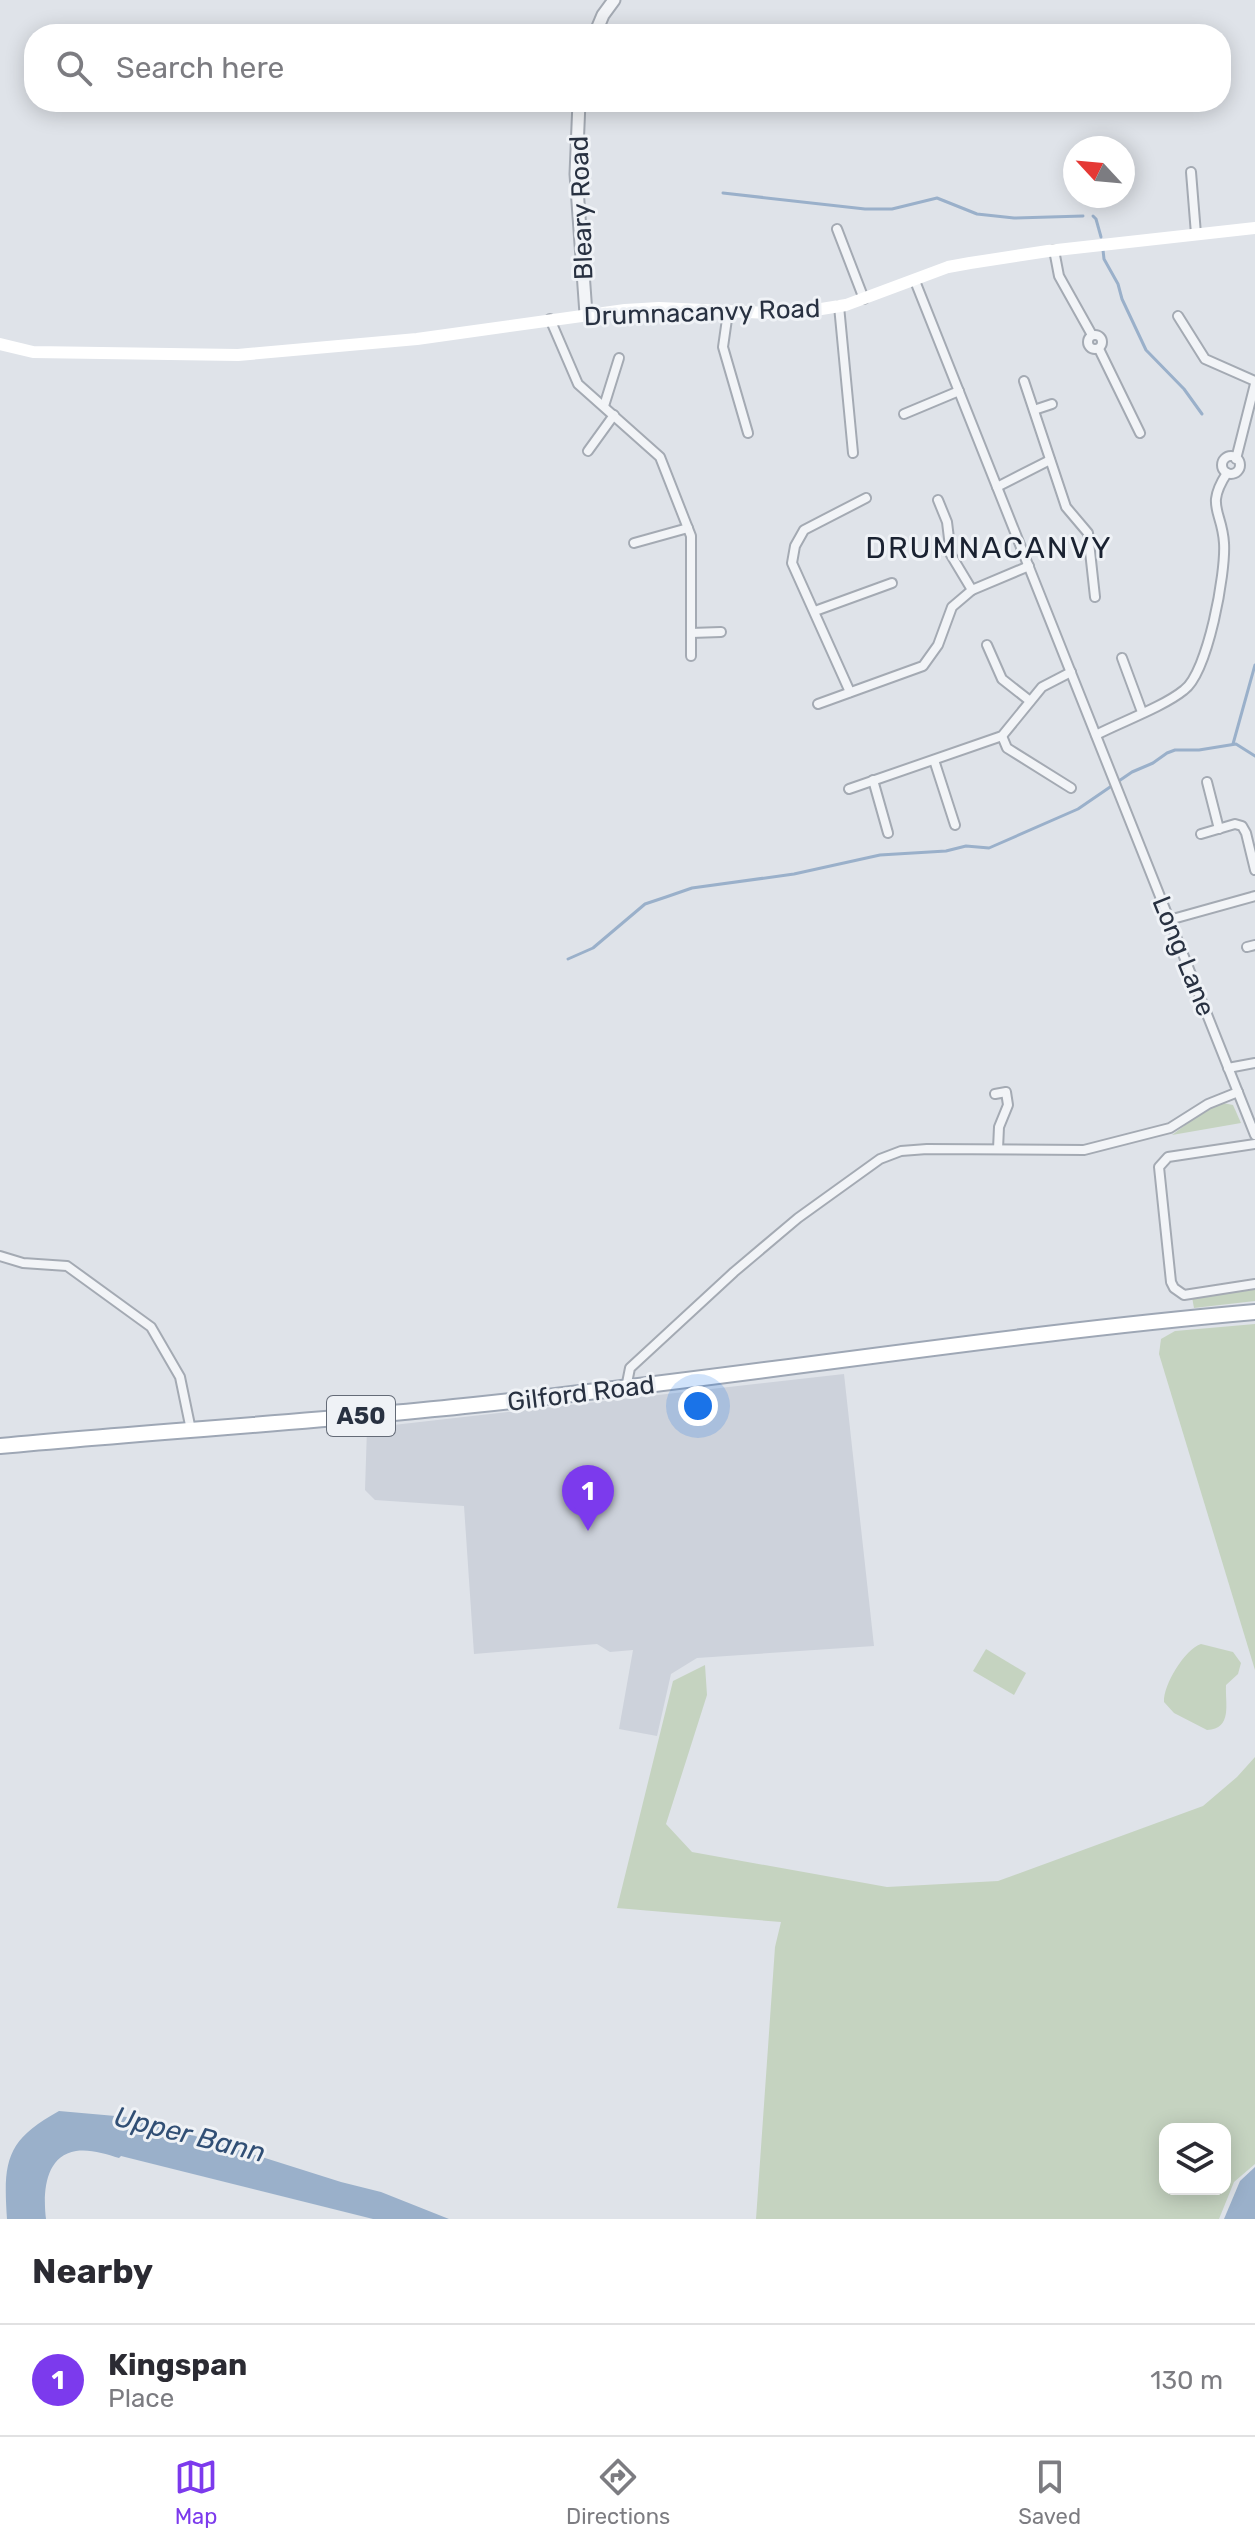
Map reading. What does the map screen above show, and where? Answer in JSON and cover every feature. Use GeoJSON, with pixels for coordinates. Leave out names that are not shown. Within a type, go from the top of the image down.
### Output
{"type":"FeatureCollection","features":[{"type":"Feature","properties":{"kind":"main road","name":"Drumnacanvy Road"},"geometry":{"type":"LineString","coordinates":[[0,344],[33,352],[238,355],[417,339],[586,314],[659,308],[772,313],[839,306],[948,267],[1054,250],[1255,228]]}},
{"type":"Feature","properties":{"kind":"main road","name":"Gilford Road"},"geometry":{"type":"LineString","coordinates":[[0,1446],[472,1406],[1255,1312]]}},
{"type":"Feature","properties":{"kind":"street"},"geometry":{"type":"LineString","coordinates":[[599,24],[614,0]]}},
{"type":"Feature","properties":{"kind":"street","name":"Bleary Road"},"geometry":{"type":"LineString","coordinates":[[579,112],[576,174],[586,314]]}},
{"type":"Feature","properties":{"kind":"street"},"geometry":{"type":"LineString","coordinates":[[1191,172],[1196,234]]}},
{"type":"Feature","properties":{"kind":"street"},"geometry":{"type":"LineString","coordinates":[[837,229],[864,299]]}},
{"type":"Feature","properties":{"kind":"street"},"geometry":{"type":"LineString","coordinates":[[1054,250],[1059,276],[1092,335],[1102,340],[1099,349],[1140,433]]}},
{"type":"Feature","properties":{"kind":"street","name":"Long Lane"},"geometry":{"type":"LineString","coordinates":[[915,281],[1255,1135]]}},
{"type":"Feature","properties":{"kind":"street"},"geometry":{"type":"LineString","coordinates":[[839,306],[853,453]]}},
{"type":"Feature","properties":{"kind":"street"},"geometry":{"type":"LineString","coordinates":[[728,312],[723,347],[748,433]]}},
{"type":"Feature","properties":{"kind":"street"},"geometry":{"type":"LineString","coordinates":[[1096,735],[1184,691],[1191,684],[1200,667],[1222,588],[1224,541],[1214,505],[1220,483],[1227,473],[1222,466],[1224,460],[1228,457],[1236,459],[1255,383],[1205,359],[1178,316]]}},
{"type":"Feature","properties":{"kind":"street"},"geometry":{"type":"LineString","coordinates":[[550,319],[578,384],[660,457],[691,536],[691,656]]}},
{"type":"Feature","properties":{"kind":"street"},"geometry":{"type":"LineString","coordinates":[[604,406],[619,358]]}},
{"type":"Feature","properties":{"kind":"street"},"geometry":{"type":"LineString","coordinates":[[1024,381],[1066,507],[1088,533],[1095,597]]}},
{"type":"Feature","properties":{"kind":"street"},"geometry":{"type":"LineString","coordinates":[[904,414],[959,391]]}},
{"type":"Feature","properties":{"kind":"street"},"geometry":{"type":"LineString","coordinates":[[1034,410],[1052,404]]}},
{"type":"Feature","properties":{"kind":"street"},"geometry":{"type":"LineString","coordinates":[[588,451],[614,415]]}},
{"type":"Feature","properties":{"kind":"street"},"geometry":{"type":"LineString","coordinates":[[997,487],[1050,460]]}},
{"type":"Feature","properties":{"kind":"street"},"geometry":{"type":"LineString","coordinates":[[850,692],[792,563],[795,546],[804,530],[866,498]]}},
{"type":"Feature","properties":{"kind":"street"},"geometry":{"type":"LineString","coordinates":[[938,500],[947,522],[951,555],[972,590]]}},
{"type":"Feature","properties":{"kind":"street"},"geometry":{"type":"LineString","coordinates":[[634,543],[688,528]]}},
{"type":"Feature","properties":{"kind":"street"},"geometry":{"type":"LineString","coordinates":[[818,704],[923,666],[938,645],[952,607],[972,590],[1029,566]]}},
{"type":"Feature","properties":{"kind":"street"},"geometry":{"type":"LineString","coordinates":[[815,611],[892,583]]}},
{"type":"Feature","properties":{"kind":"street"},"geometry":{"type":"LineString","coordinates":[[691,633],[721,632]]}},
{"type":"Feature","properties":{"kind":"street"},"geometry":{"type":"LineString","coordinates":[[987,645],[1002,679],[1030,701]]}},
{"type":"Feature","properties":{"kind":"street"},"geometry":{"type":"LineString","coordinates":[[1122,658],[1142,712]]}},
{"type":"Feature","properties":{"kind":"street"},"geometry":{"type":"LineString","coordinates":[[849,789],[1002,736],[1042,687],[1071,672]]}},
{"type":"Feature","properties":{"kind":"street"},"geometry":{"type":"LineString","coordinates":[[1002,736],[1007,748],[1071,788]]}},
{"type":"Feature","properties":{"kind":"street"},"geometry":{"type":"LineString","coordinates":[[934,760],[955,825]]}},
{"type":"Feature","properties":{"kind":"street"},"geometry":{"type":"LineString","coordinates":[[873,780],[888,833]]}},
{"type":"Feature","properties":{"kind":"street"},"geometry":{"type":"LineString","coordinates":[[1207,782],[1219,829]]}},
{"type":"Feature","properties":{"kind":"street"},"geometry":{"type":"LineString","coordinates":[[1201,834],[1235,824],[1244,828],[1255,870]]}},
{"type":"Feature","properties":{"kind":"street"},"geometry":{"type":"LineString","coordinates":[[1169,920],[1255,896]]}},
{"type":"Feature","properties":{"kind":"street"},"geometry":{"type":"LineString","coordinates":[[1228,1068],[1255,1063]]}},
{"type":"Feature","properties":{"kind":"street"},"geometry":{"type":"LineString","coordinates":[[995,1094],[1016,1089]]}},
{"type":"Feature","properties":{"kind":"street"},"geometry":{"type":"LineString","coordinates":[[998,1149],[999,1127],[1008,1105],[1006,1092]]}},
{"type":"Feature","properties":{"kind":"street"},"geometry":{"type":"LineString","coordinates":[[626,1388],[630,1368],[734,1272],[798,1218],[880,1159],[913,1150],[1084,1150],[1170,1128],[1208,1104],[1238,1092]]}},
{"type":"Feature","properties":{"kind":"street"},"geometry":{"type":"LineString","coordinates":[[1255,1144],[1168,1157],[1159,1167],[1174,1288],[1184,1295],[1255,1284]]}},
{"type":"Feature","properties":{"kind":"street"},"geometry":{"type":"LineString","coordinates":[[0,1256],[23,1263],[67,1266],[151,1327],[180,1377],[191,1430]]}},
{"type":"Feature","properties":{"kind":"shaded area"},"geometry":{"type":"Polygon","coordinates":[[[844,1374],[874,1646],[697,1658],[671,1674],[657,1736],[619,1729],[633,1650],[610,1652],[597,1644],[474,1654],[464,1506],[375,1500],[365,1490],[367,1428],[844,1374]]]}},
{"type":"Feature","properties":{"kind":"green space"},"geometry":{"type":"Polygon","coordinates":[[[1223,1103],[1233,1105],[1241,1123],[1172,1135],[1204,1111],[1223,1103]]]}},
{"type":"Feature","properties":{"kind":"green space"},"geometry":{"type":"Polygon","coordinates":[[[1255,1288],[1255,1301],[1194,1308],[1192,1297],[1255,1288]]]}},
{"type":"Feature","properties":{"kind":"green space"},"geometry":{"type":"Polygon","coordinates":[[[1255,1324],[1255,1670],[1159,1354],[1161,1339],[1175,1331],[1255,1324]]]}},
{"type":"Feature","properties":{"kind":"green space"},"geometry":{"type":"Polygon","coordinates":[[[1201,1644],[1233,1652],[1241,1663],[1238,1674],[1226,1685],[1224,1720],[1215,1729],[1207,1730],[1174,1713],[1164,1702],[1167,1686],[1176,1668],[1188,1653],[1201,1644]]]}},
{"type":"Feature","properties":{"kind":"green space"},"geometry":{"type":"Polygon","coordinates":[[[986,1649],[1026,1673],[1014,1695],[973,1671],[986,1649]]]}},
{"type":"Feature","properties":{"kind":"green space"},"geometry":{"type":"Polygon","coordinates":[[[705,1665],[707,1695],[666,1824],[692,1852],[887,1887],[998,1881],[1203,1806],[1255,1757],[1255,2164],[1234,2182],[1231,2189],[1231,2123],[1159,2123],[1159,2195],[1229,2195],[1219,2219],[756,2219],[775,1947],[781,1922],[617,1908],[673,1681],[705,1665]]]}},
{"type":"Feature","properties":{"kind":"water"},"geometry":{"type":"Polygon","coordinates":[[[59,2111],[138,2118],[381,2192],[449,2219],[373,2219],[121,2156],[76,2151],[65,2154],[52,2168],[46,2188],[46,2219],[7,2219],[6,2182],[12,2154],[28,2132],[59,2111]]]}},
{"type":"Feature","properties":{"kind":"water"},"geometry":{"type":"Polygon","coordinates":[[[1255,2167],[1255,2219],[1224,2219],[1240,2181],[1255,2167]]]}},
{"type":"Feature","properties":{"kind":"waterway"},"geometry":{"type":"LineString","coordinates":[[723,193],[865,209],[892,209],[937,198],[977,214],[1014,218],[1083,216]]}},
{"type":"Feature","properties":{"kind":"waterway"},"geometry":{"type":"LineString","coordinates":[[1093,216],[1101,237]]}},
{"type":"Feature","properties":{"kind":"waterway"},"geometry":{"type":"LineString","coordinates":[[1103,250],[1104,259],[1146,350],[1184,389],[1202,414]]}},
{"type":"Feature","properties":{"kind":"waterway"},"geometry":{"type":"LineString","coordinates":[[1233,744],[1255,665]]}},
{"type":"Feature","properties":{"kind":"waterway"},"geometry":{"type":"LineString","coordinates":[[568,959],[593,948],[645,904],[692,888],[794,874],[880,855],[946,851],[966,846],[989,848],[1078,809],[1132,772],[1175,750],[1236,744],[1255,756]]}},
{"type":"Feature","properties":{"kind":"place","name":"Kingspan"},"geometry":{"type":"Point","coordinates":[588,1531]}},
{"type":"Feature","properties":{"kind":"district","name":"DRUMNACANVY"},"geometry":{"type":"Point","coordinates":[989,548]}},
{"type":"Feature","properties":{"kind":"water label","name":"Upper Bann"},"geometry":{"type":"Point","coordinates":[190,2134]}}]}
